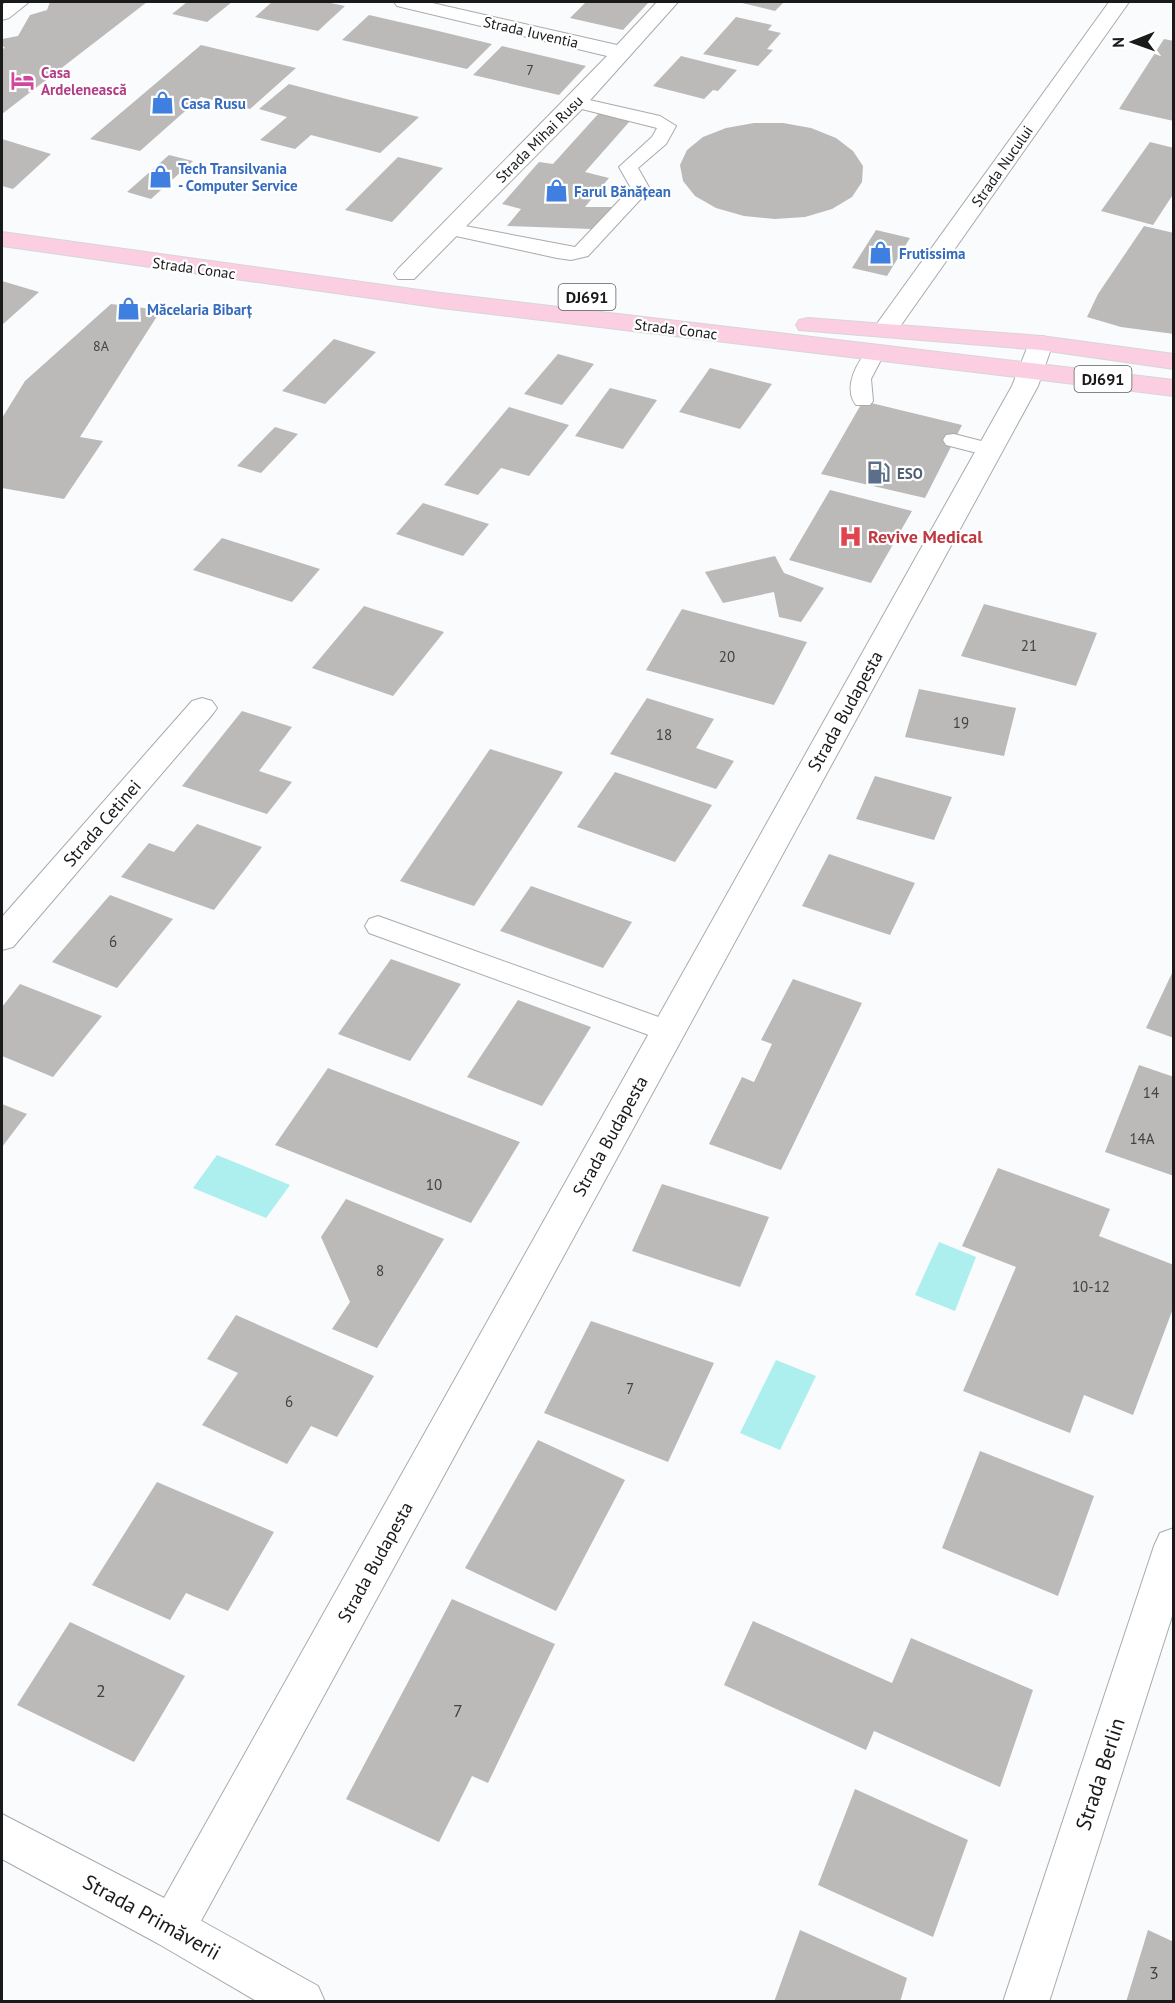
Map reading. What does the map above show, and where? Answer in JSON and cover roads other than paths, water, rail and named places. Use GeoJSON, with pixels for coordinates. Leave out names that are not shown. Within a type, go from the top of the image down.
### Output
{"type":"FeatureCollection","features":[{"type":"Feature","properties":{"kind":"main road","name":"Strada Conac"},"geometry":{"type":"LineString","coordinates":[[2,220],[801,324],[1041,343],[1173,362]]}},
{"type":"Feature","properties":{"kind":"main road","name":"Strada Conac"},"geometry":{"type":"LineString","coordinates":[[2,239],[225,272],[874,354],[1173,388]]}},
{"type":"Feature","properties":{"kind":"street"},"geometry":{"type":"LineString","coordinates":[[2,14],[19,2]]}},
{"type":"Feature","properties":{"kind":"street","name":"Strada Iuventia"},"geometry":{"type":"LineString","coordinates":[[404,2],[622,53]]}},
{"type":"Feature","properties":{"kind":"street","name":"Strada Mihai Rusu"},"geometry":{"type":"LineString","coordinates":[[406,274],[576,102],[668,2]]}},
{"type":"Feature","properties":{"kind":"street","name":"Strada Nucului"},"geometry":{"type":"LineString","coordinates":[[885,330],[1119,2]]}},
{"type":"Feature","properties":{"kind":"street","name":"Strada Budapesta"},"geometry":{"type":"LineString","coordinates":[[173,1928],[989,450],[1032,371],[1041,343]]}},
{"type":"Feature","properties":{"kind":"street","name":"Strada Cetinei"},"geometry":{"type":"LineString","coordinates":[[2,938],[202,708]]}},
{"type":"Feature","properties":{"kind":"street","name":"Strada Berlin"},"geometry":{"type":"LineString","coordinates":[[1026,2001],[1173,1546]]}},
{"type":"Feature","properties":{"kind":"street","name":"Strada Primăverii"},"geometry":{"type":"LineString","coordinates":[[2,1836],[302,2001]]}},
{"type":"Feature","properties":{"kind":"lane"},"geometry":{"type":"LineString","coordinates":[[449,229],[557,252],[571,254],[581,252],[641,189],[627,167],[660,140],[667,126],[654,120],[576,102]]}},
{"type":"Feature","properties":{"kind":"lane"},"geometry":{"type":"LineString","coordinates":[[863,401],[861,379],[874,354]]}},
{"type":"Feature","properties":{"kind":"lane"},"geometry":{"type":"LineString","coordinates":[[954,441],[989,450]]}},
{"type":"Feature","properties":{"kind":"lane"},"geometry":{"type":"LineString","coordinates":[[378,926],[668,1031]]}},
{"type":"Feature","properties":{"kind":"water"},"geometry":{"type":"Polygon","coordinates":[[[217,1155],[290,1185],[266,1218],[193,1188],[217,1155]]]}},
{"type":"Feature","properties":{"kind":"water"},"geometry":{"type":"Polygon","coordinates":[[[939,1242],[976,1257],[955,1311],[915,1295],[939,1242]]]}},
{"type":"Feature","properties":{"kind":"water"},"geometry":{"type":"Polygon","coordinates":[[[776,1360],[816,1376],[780,1450],[740,1433],[776,1360]]]}},
{"type":"Feature","properties":{"kind":"place","name":"Casa Ardelenească"},"geometry":{"type":"Point","coordinates":[23,81]}},
{"type":"Feature","properties":{"kind":"place","name":"Casa Rusu"},"geometry":{"type":"Point","coordinates":[163,103]}},
{"type":"Feature","properties":{"kind":"place","name":"Tech Transilvania - Computer Service"},"geometry":{"type":"Point","coordinates":[160,177]}},
{"type":"Feature","properties":{"kind":"place","name":"Farul Bănățean"},"geometry":{"type":"Point","coordinates":[556,191]}},
{"type":"Feature","properties":{"kind":"place","name":"Frutissima"},"geometry":{"type":"Point","coordinates":[881,253]}},
{"type":"Feature","properties":{"kind":"place","name":"Măcelaria Bibarț"},"geometry":{"type":"Point","coordinates":[129,309]}},
{"type":"Feature","properties":{"kind":"place","name":"ESO"},"geometry":{"type":"Point","coordinates":[879,473]}},
{"type":"Feature","properties":{"kind":"place","name":"Revive Medical"},"geometry":{"type":"Point","coordinates":[850,536]}}]}
